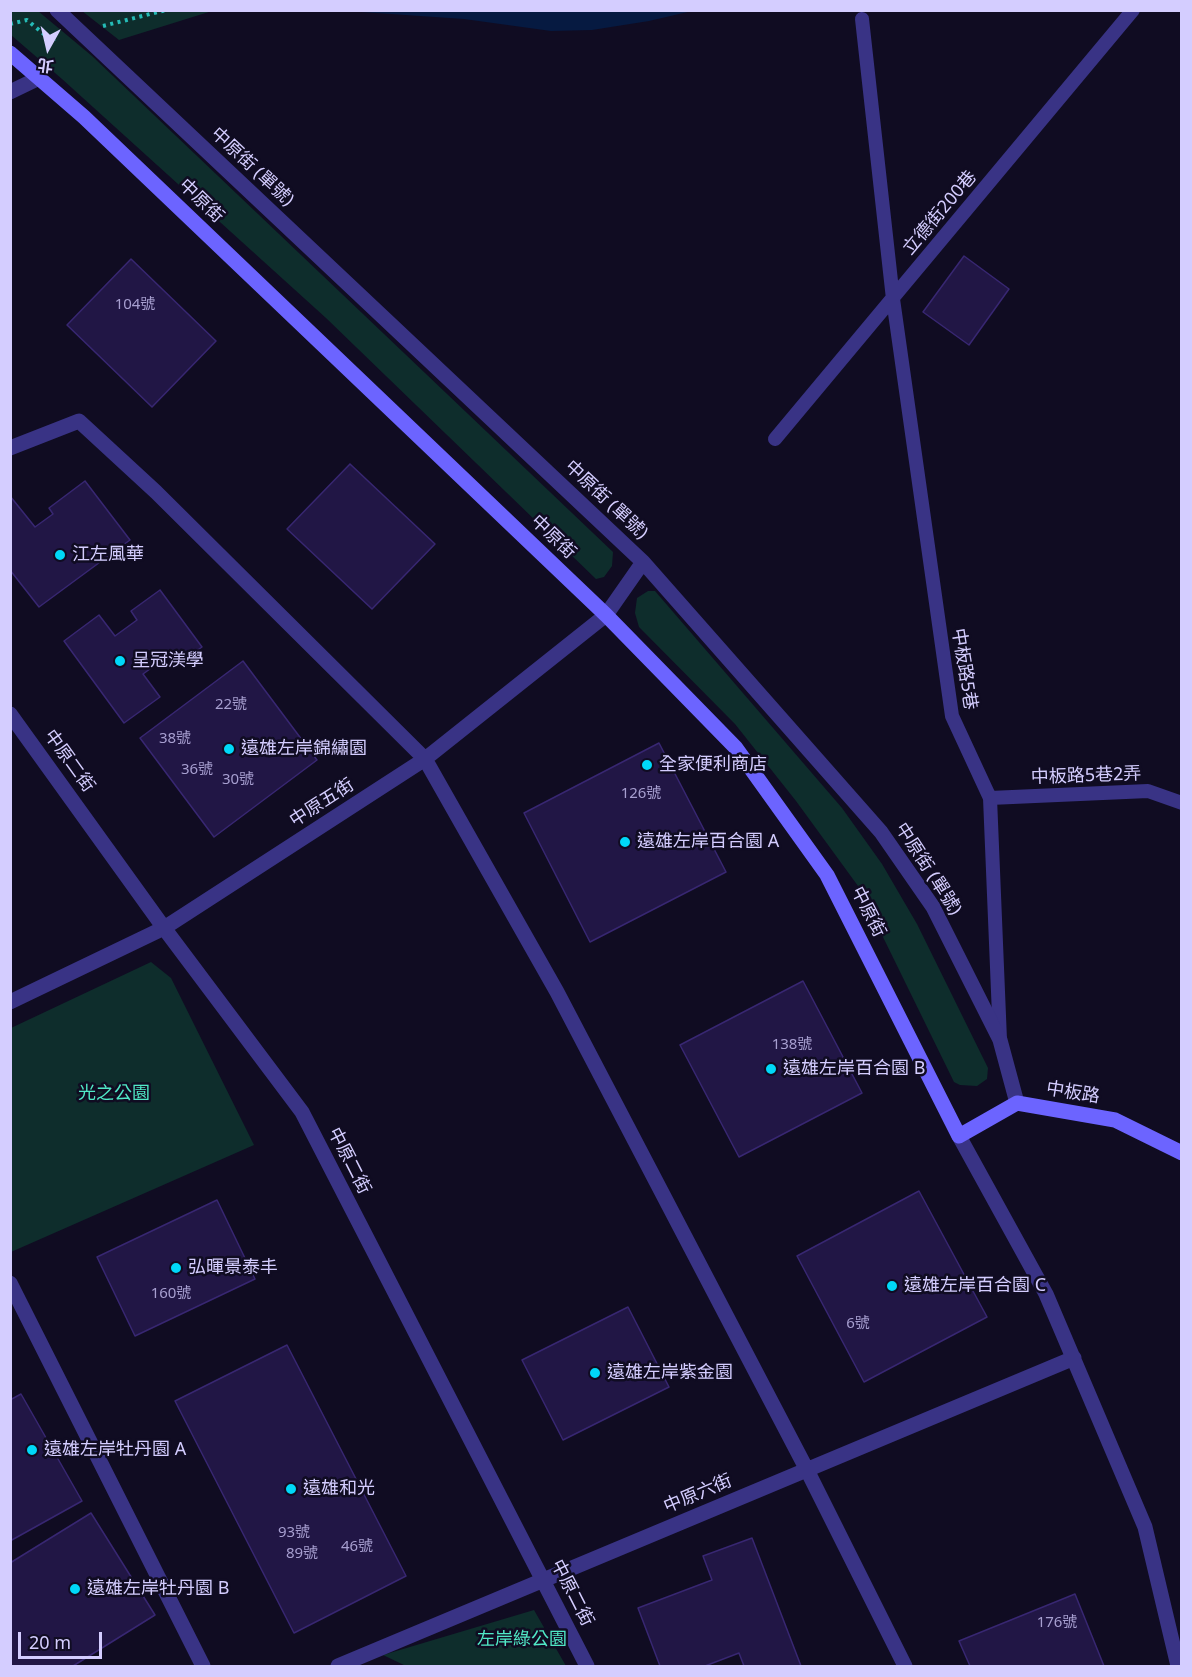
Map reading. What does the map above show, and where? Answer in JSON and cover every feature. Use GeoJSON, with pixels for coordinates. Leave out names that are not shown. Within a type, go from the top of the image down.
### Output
{"type":"FeatureCollection","features":[{"type":"Feature","properties":{"kind":"street","name":"中原街 (單號)"},"geometry":{"type":"LineString","coordinates":[[57,10],[643,562],[880,832],[933,907],[1000,1041],[1017,1103]]}},
{"type":"Feature","properties":{"kind":"street","name":"中原街"},"geometry":{"type":"LineString","coordinates":[[10,53],[84,117],[606,615],[736,748],[827,875],[959,1136]]}},
{"type":"Feature","properties":{"kind":"street"},"geometry":{"type":"LineString","coordinates":[[10,92],[39,78]]}},
{"type":"Feature","properties":{"kind":"street"},"geometry":{"type":"LineString","coordinates":[[10,448],[79,421],[156,492],[425,759],[558,992],[807,1470],[905,1666]]}},
{"type":"Feature","properties":{"kind":"street","name":"中原五街"},"geometry":{"type":"LineString","coordinates":[[10,1002],[164,928],[425,759],[606,615],[643,562]]}},
{"type":"Feature","properties":{"kind":"street","name":"中原二街"},"geometry":{"type":"LineString","coordinates":[[10,714],[164,928],[302,1112],[587,1666]]}},
{"type":"Feature","properties":{"kind":"street"},"geometry":{"type":"LineString","coordinates":[[1017,1103],[959,1136],[1046,1294],[1145,1527],[1178,1666]]}},
{"type":"Feature","properties":{"kind":"street","name":"中板路"},"geometry":{"type":"LineString","coordinates":[[1017,1103],[1115,1120],[1182,1153]]}},
{"type":"Feature","properties":{"kind":"street"},"geometry":{"type":"LineString","coordinates":[[10,1283],[203,1666]]}},
{"type":"Feature","properties":{"kind":"street","name":"中原六街"},"geometry":{"type":"LineString","coordinates":[[338,1666],[1074,1358]]}},
{"type":"Feature","properties":{"kind":"lane","name":"立德街200巷"},"geometry":{"type":"LineString","coordinates":[[775,439],[1133,10]]}},
{"type":"Feature","properties":{"kind":"lane","name":"中板路5巷"},"geometry":{"type":"LineString","coordinates":[[862,19],[892,299],[952,716],[990,798],[1000,1041]]}},
{"type":"Feature","properties":{"kind":"lane","name":"中板路5巷2弄"},"geometry":{"type":"LineString","coordinates":[[990,798],[1148,791],[1182,803]]}},
{"type":"Feature","properties":{"kind":"green space"},"geometry":{"type":"Polygon","coordinates":[[[11,10],[38,11],[92,56],[613,552],[612,566],[604,577],[596,579],[326,318],[11,35],[11,10]]]}},
{"type":"Feature","properties":{"kind":"green space"},"geometry":{"type":"Polygon","coordinates":[[[82,11],[212,11],[119,40],[82,11]]]}},
{"type":"Feature","properties":{"kind":"green space"},"geometry":{"type":"Polygon","coordinates":[[[648,591],[655,591],[842,808],[882,864],[917,924],[988,1068],[987,1079],[977,1086],[960,1085],[954,1082],[858,886],[796,801],[735,724],[639,627],[635,613],[637,598],[648,591]]]}},
{"type":"Feature","properties":{"kind":"green space","name":"光之公園"},"geometry":{"type":"Polygon","coordinates":[[[151,962],[171,978],[254,1145],[11,1252],[11,1028],[151,962]]]}},
{"type":"Feature","properties":{"kind":"green space","name":"左岸綠公園"},"geometry":{"type":"Polygon","coordinates":[[[534,1610],[566,1666],[406,1666],[383,1655],[534,1610]]]}},
{"type":"Feature","properties":{"kind":"water"},"geometry":{"type":"Polygon","coordinates":[[[692,10],[649,21],[592,30],[551,31],[464,19],[347,11],[692,10]]]}},
{"type":"Feature","properties":{"kind":"building"},"geometry":{"type":"Polygon","coordinates":[[[964,256],[1009,289],[969,345],[923,312],[964,256]]]}},
{"type":"Feature","properties":{"kind":"building"},"geometry":{"type":"Polygon","coordinates":[[[131,259],[216,341],[152,407],[67,325],[131,259]]]}},
{"type":"Feature","properties":{"kind":"building"},"geometry":{"type":"Polygon","coordinates":[[[350,464],[435,544],[372,609],[287,529],[350,464]]]}},
{"type":"Feature","properties":{"kind":"building","name":"江左風華"},"geometry":{"type":"Polygon","coordinates":[[[85,481],[130,540],[39,607],[10,570],[10,496],[35,527],[53,514],[49,508],[85,481]]]}},
{"type":"Feature","properties":{"kind":"building","name":"呈冠渼學"},"geometry":{"type":"Polygon","coordinates":[[[160,590],[202,647],[175,666],[168,656],[143,674],[160,697],[124,723],[64,641],[99,615],[115,636],[137,620],[131,611],[160,590]]]}},
{"type":"Feature","properties":{"kind":"building","name":"遠雄左岸錦繡園"},"geometry":{"type":"Polygon","coordinates":[[[243,661],[317,760],[214,837],[140,738],[243,661]]]}},
{"type":"Feature","properties":{"kind":"building","name":"遠雄左岸百合園 A"},"geometry":{"type":"Polygon","coordinates":[[[659,743],[726,872],[590,942],[524,813],[659,743]]]}},
{"type":"Feature","properties":{"kind":"building","name":"遠雄左岸百合園 B"},"geometry":{"type":"Polygon","coordinates":[[[803,981],[862,1093],[739,1157],[680,1045],[803,981]]]}},
{"type":"Feature","properties":{"kind":"building","name":"遠雄左岸百合園 C"},"geometry":{"type":"Polygon","coordinates":[[[919,1191],[987,1317],[864,1382],[797,1256],[919,1191]]]}},
{"type":"Feature","properties":{"kind":"building","name":"弘暉景泰丰"},"geometry":{"type":"Polygon","coordinates":[[[217,1200],[255,1279],[135,1336],[97,1257],[217,1200]]]}},
{"type":"Feature","properties":{"kind":"building","name":"遠雄左岸紫金園"},"geometry":{"type":"Polygon","coordinates":[[[628,1307],[669,1387],[563,1440],[522,1360],[628,1307]]]}},
{"type":"Feature","properties":{"kind":"building","name":"遠雄和光"},"geometry":{"type":"Polygon","coordinates":[[[287,1345],[406,1576],[294,1633],[175,1401],[287,1345]]]}},
{"type":"Feature","properties":{"kind":"building","name":"遠雄左岸牡丹園 A"},"geometry":{"type":"Polygon","coordinates":[[[21,1394],[82,1501],[10,1541],[10,1400],[21,1394]]]}},
{"type":"Feature","properties":{"kind":"building","name":"遠雄左岸牡丹園 B"},"geometry":{"type":"Polygon","coordinates":[[[91,1513],[155,1615],[73,1666],[10,1666],[10,1563],[91,1513]]]}},
{"type":"Feature","properties":{"kind":"building"},"geometry":{"type":"Polygon","coordinates":[[[752,1538],[801,1666],[744,1666],[739,1653],[705,1666],[660,1666],[638,1608],[712,1580],[703,1556],[752,1538]]]}},
{"type":"Feature","properties":{"kind":"building"},"geometry":{"type":"Polygon","coordinates":[[[1075,1594],[1104,1666],[970,1666],[959,1641],[1075,1594]]]}},
{"type":"Feature","properties":{"kind":"place","name":"江左風華"},"geometry":{"type":"Point","coordinates":[60,555]}},
{"type":"Feature","properties":{"kind":"place","name":"呈冠渼學"},"geometry":{"type":"Point","coordinates":[120,661]}},
{"type":"Feature","properties":{"kind":"place","name":"遠雄左岸錦繡園"},"geometry":{"type":"Point","coordinates":[229,749]}},
{"type":"Feature","properties":{"kind":"place","name":"全家便利商店"},"geometry":{"type":"Point","coordinates":[647,765]}},
{"type":"Feature","properties":{"kind":"place","name":"遠雄左岸百合園 A"},"geometry":{"type":"Point","coordinates":[625,842]}},
{"type":"Feature","properties":{"kind":"place","name":"遠雄左岸百合園 B"},"geometry":{"type":"Point","coordinates":[771,1069]}},
{"type":"Feature","properties":{"kind":"place","name":"弘暉景泰丰"},"geometry":{"type":"Point","coordinates":[176,1268]}},
{"type":"Feature","properties":{"kind":"place","name":"遠雄左岸百合園 C"},"geometry":{"type":"Point","coordinates":[892,1286]}},
{"type":"Feature","properties":{"kind":"place","name":"遠雄左岸紫金園"},"geometry":{"type":"Point","coordinates":[595,1373]}},
{"type":"Feature","properties":{"kind":"place","name":"遠雄左岸牡丹園 A"},"geometry":{"type":"Point","coordinates":[32,1450]}},
{"type":"Feature","properties":{"kind":"place","name":"遠雄和光"},"geometry":{"type":"Point","coordinates":[291,1489]}},
{"type":"Feature","properties":{"kind":"place","name":"遠雄左岸牡丹園 B"},"geometry":{"type":"Point","coordinates":[75,1589]}}]}
